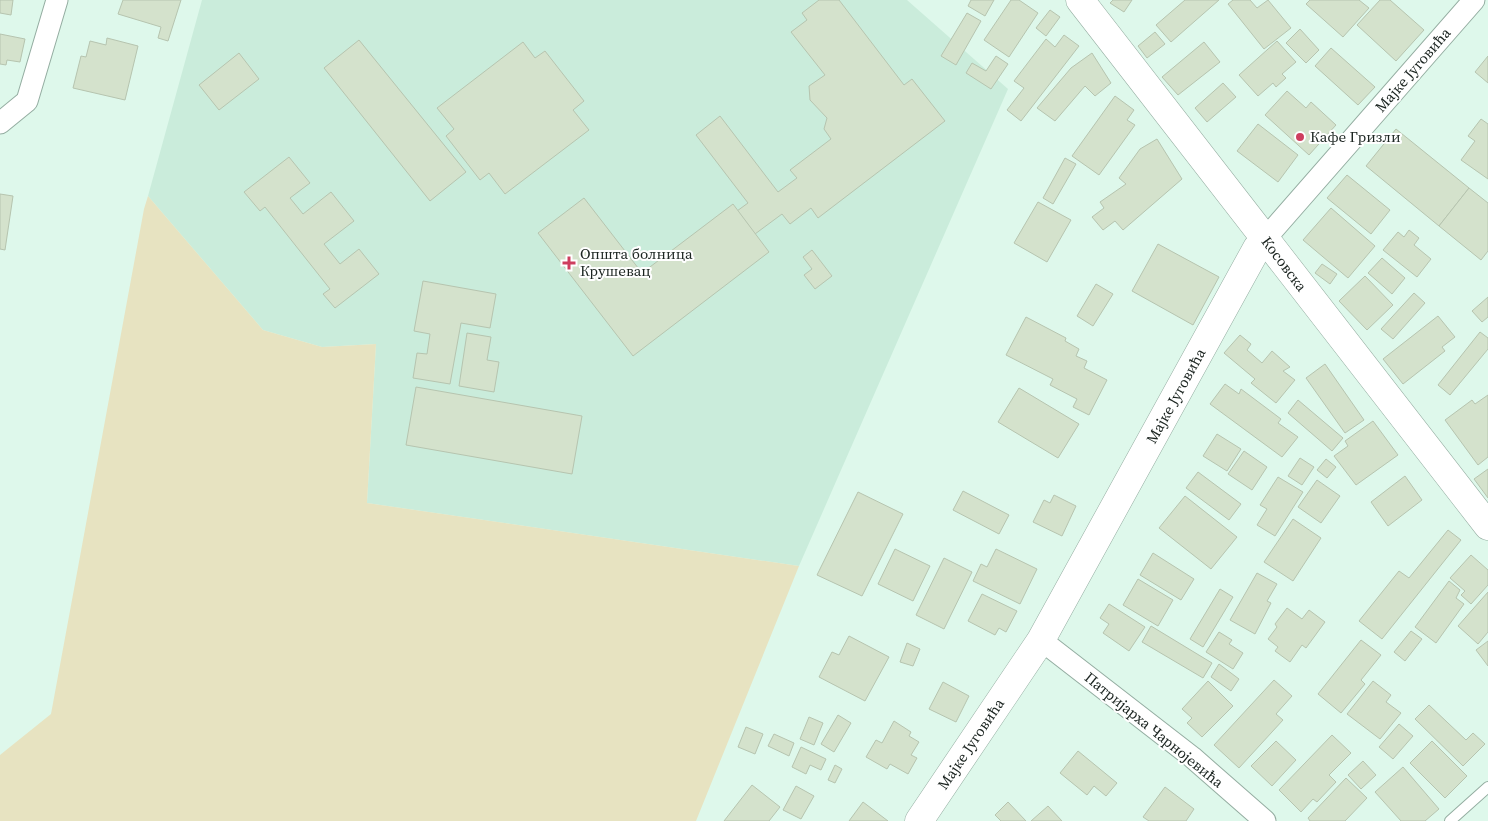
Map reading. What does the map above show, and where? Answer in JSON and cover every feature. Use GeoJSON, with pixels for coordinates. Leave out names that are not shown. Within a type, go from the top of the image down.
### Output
{"type":"FeatureCollection","features":[{"type":"Feature","properties":{"kind":"street"},"geometry":{"type":"LineString","coordinates":[[0,123],[27,100],[57,0]]}},
{"type":"Feature","properties":{"kind":"street","name":"Косовска"},"geometry":{"type":"LineString","coordinates":[[1080,0],[1488,526]]}},
{"type":"Feature","properties":{"kind":"street","name":"Мајке Југовића"},"geometry":{"type":"LineString","coordinates":[[919,821],[1041,640],[1257,248],[1474,0]]}},
{"type":"Feature","properties":{"kind":"street","name":"Патријарха Чарнојевића"},"geometry":{"type":"LineString","coordinates":[[1041,640],[1192,757],[1265,821]]}},
{"type":"Feature","properties":{"kind":"lane"},"geometry":{"type":"LineString","coordinates":[[1450,821],[1488,787]]}},
{"type":"Feature","properties":{"kind":"shaded area","name":"Општа болница Крушевац"},"geometry":{"type":"Polygon","coordinates":[[[202,0],[907,0],[1008,89],[799,566],[367,503],[376,344],[322,347],[263,330],[148,196],[202,0]]]}},
{"type":"Feature","properties":{"kind":"shaded area"},"geometry":{"type":"Polygon","coordinates":[[[148,196],[263,330],[322,347],[376,344],[367,503],[799,566],[696,821],[0,821],[0,755],[51,714],[144,209],[148,196]]]}},
{"type":"Feature","properties":{"kind":"building"},"geometry":{"type":"Polygon","coordinates":[[[0,0],[13,0],[11,15],[0,13],[0,0]]]}},
{"type":"Feature","properties":{"kind":"building"},"geometry":{"type":"Polygon","coordinates":[[[123,0],[181,0],[168,41],[158,38],[161,27],[118,14],[123,0]]]}},
{"type":"Feature","properties":{"kind":"building"},"geometry":{"type":"Polygon","coordinates":[[[819,0],[839,0],[904,85],[912,79],[945,121],[818,218],[811,208],[790,224],[782,214],[755,234],[737,211],[748,203],[696,135],[720,116],[778,192],[797,178],[790,170],[831,139],[824,129],[827,118],[810,100],[809,86],[825,75],[791,32],[807,20],[802,13],[819,0]]]}},
{"type":"Feature","properties":{"kind":"building"},"geometry":{"type":"Polygon","coordinates":[[[971,0],[994,0],[985,16],[968,6],[971,0]]]}},
{"type":"Feature","properties":{"kind":"building"},"geometry":{"type":"Polygon","coordinates":[[[1011,0],[1019,0],[1038,13],[1009,57],[984,40],[1011,0]]]}},
{"type":"Feature","properties":{"kind":"building"},"geometry":{"type":"Polygon","coordinates":[[[1113,0],[1132,0],[1124,12],[1110,3],[1113,0]]]}},
{"type":"Feature","properties":{"kind":"building"},"geometry":{"type":"Polygon","coordinates":[[[1185,0],[1219,0],[1171,42],[1156,25],[1185,0]]]}},
{"type":"Feature","properties":{"kind":"building"},"geometry":{"type":"Polygon","coordinates":[[[1233,0],[1250,0],[1257,8],[1268,0],[1291,28],[1264,49],[1228,4],[1233,0]]]}},
{"type":"Feature","properties":{"kind":"building"},"geometry":{"type":"Polygon","coordinates":[[[1310,0],[1359,0],[1369,8],[1343,37],[1306,4],[1310,0]]]}},
{"type":"Feature","properties":{"kind":"building"},"geometry":{"type":"Polygon","coordinates":[[[1380,0],[1390,0],[1424,30],[1396,61],[1357,25],[1380,0]]]}},
{"type":"Feature","properties":{"kind":"building"},"geometry":{"type":"Polygon","coordinates":[[[1050,10],[1060,17],[1046,36],[1036,28],[1050,10]]]}},
{"type":"Feature","properties":{"kind":"building"},"geometry":{"type":"Polygon","coordinates":[[[967,13],[981,21],[956,65],[941,56],[967,13]]]}},
{"type":"Feature","properties":{"kind":"building"},"geometry":{"type":"Polygon","coordinates":[[[1300,29],[1319,50],[1306,63],[1286,43],[1300,29]]]}},
{"type":"Feature","properties":{"kind":"building"},"geometry":{"type":"Polygon","coordinates":[[[1155,32],[1165,44],[1147,58],[1138,46],[1155,32]]]}},
{"type":"Feature","properties":{"kind":"building"},"geometry":{"type":"Polygon","coordinates":[[[0,34],[25,39],[20,62],[7,60],[6,65],[0,64],[0,34]]]}},
{"type":"Feature","properties":{"kind":"building"},"geometry":{"type":"Polygon","coordinates":[[[1064,35],[1079,46],[1021,121],[1007,110],[1024,88],[1014,81],[1046,39],[1055,47],[1064,35]]]}},
{"type":"Feature","properties":{"kind":"building"},"geometry":{"type":"Polygon","coordinates":[[[107,38],[138,46],[125,100],[73,88],[81,56],[86,57],[90,41],[106,45],[107,38]]]}},
{"type":"Feature","properties":{"kind":"building"},"geometry":{"type":"Polygon","coordinates":[[[359,40],[466,172],[430,201],[324,68],[359,40]]]}},
{"type":"Feature","properties":{"kind":"building"},"geometry":{"type":"Polygon","coordinates":[[[1277,41],[1296,62],[1282,74],[1286,78],[1276,87],[1273,83],[1258,96],[1239,75],[1277,41]]]}},
{"type":"Feature","properties":{"kind":"building"},"geometry":{"type":"Polygon","coordinates":[[[523,42],[535,58],[545,51],[584,101],[573,110],[589,130],[505,194],[489,173],[480,180],[446,136],[454,129],[437,108],[523,42]]]}},
{"type":"Feature","properties":{"kind":"building"},"geometry":{"type":"Polygon","coordinates":[[[1204,42],[1220,62],[1178,95],[1162,77],[1204,42]]]}},
{"type":"Feature","properties":{"kind":"building"},"geometry":{"type":"Polygon","coordinates":[[[1331,48],[1375,87],[1358,105],[1315,66],[1331,48]]]}},
{"type":"Feature","properties":{"kind":"building"},"geometry":{"type":"Polygon","coordinates":[[[239,53],[259,79],[219,110],[199,85],[239,53]]]}},
{"type":"Feature","properties":{"kind":"building"},"geometry":{"type":"Polygon","coordinates":[[[1092,53],[1111,83],[1095,96],[1085,86],[1055,121],[1037,108],[1071,68],[1092,53]]]}},
{"type":"Feature","properties":{"kind":"building"},"geometry":{"type":"Polygon","coordinates":[[[996,56],[1008,64],[991,89],[966,73],[972,63],[986,71],[996,56]]]}},
{"type":"Feature","properties":{"kind":"building"},"geometry":{"type":"Polygon","coordinates":[[[1488,56],[1488,83],[1475,72],[1488,56]]]}},
{"type":"Feature","properties":{"kind":"building"},"geometry":{"type":"Polygon","coordinates":[[[1223,83],[1236,97],[1207,122],[1195,108],[1223,83]]]}},
{"type":"Feature","properties":{"kind":"building"},"geometry":{"type":"Polygon","coordinates":[[[1287,91],[1306,108],[1311,102],[1336,125],[1309,155],[1265,115],[1287,91]]]}},
{"type":"Feature","properties":{"kind":"building"},"geometry":{"type":"Polygon","coordinates":[[[1115,96],[1134,110],[1127,120],[1135,125],[1099,175],[1072,156],[1115,96]]]}},
{"type":"Feature","properties":{"kind":"building"},"geometry":{"type":"Polygon","coordinates":[[[1481,119],[1488,124],[1488,179],[1461,160],[1475,141],[1468,136],[1481,119]]]}},
{"type":"Feature","properties":{"kind":"building"},"geometry":{"type":"Polygon","coordinates":[[[1258,124],[1298,155],[1278,182],[1237,151],[1258,124]]]}},
{"type":"Feature","properties":{"kind":"building"},"geometry":{"type":"Polygon","coordinates":[[[1396,129],[1469,188],[1439,226],[1366,166],[1396,129]]]}},
{"type":"Feature","properties":{"kind":"building"},"geometry":{"type":"Polygon","coordinates":[[[1157,139],[1182,179],[1123,230],[1115,221],[1103,230],[1092,217],[1104,208],[1100,202],[1126,184],[1119,178],[1140,149],[1157,139]]]}},
{"type":"Feature","properties":{"kind":"building"},"geometry":{"type":"Polygon","coordinates":[[[289,157],[310,183],[290,198],[303,214],[331,192],[354,221],[324,244],[340,264],[359,249],[379,274],[335,308],[323,294],[330,289],[265,207],[260,211],[244,192],[289,157]]]}},
{"type":"Feature","properties":{"kind":"building"},"geometry":{"type":"Polygon","coordinates":[[[1065,158],[1076,164],[1053,204],[1043,198],[1065,158]]]}},
{"type":"Feature","properties":{"kind":"building"},"geometry":{"type":"Polygon","coordinates":[[[1347,175],[1390,210],[1371,234],[1327,198],[1347,175]]]}},
{"type":"Feature","properties":{"kind":"building"},"geometry":{"type":"Polygon","coordinates":[[[1469,188],[1488,203],[1488,251],[1481,260],[1439,226],[1469,188]]]}},
{"type":"Feature","properties":{"kind":"building"},"geometry":{"type":"Polygon","coordinates":[[[0,194],[13,196],[5,250],[0,249],[0,194]]]}},
{"type":"Feature","properties":{"kind":"building"},"geometry":{"type":"Polygon","coordinates":[[[584,198],[642,273],[733,204],[769,252],[633,356],[538,233],[584,198]]]}},
{"type":"Feature","properties":{"kind":"building"},"geometry":{"type":"Polygon","coordinates":[[[1038,202],[1071,220],[1047,262],[1014,243],[1038,202]]]}},
{"type":"Feature","properties":{"kind":"building"},"geometry":{"type":"Polygon","coordinates":[[[1331,208],[1375,246],[1348,278],[1303,240],[1331,208]]]}},
{"type":"Feature","properties":{"kind":"building"},"geometry":{"type":"Polygon","coordinates":[[[1409,230],[1419,238],[1414,245],[1431,259],[1417,277],[1383,250],[1398,232],[1404,237],[1409,230]]]}},
{"type":"Feature","properties":{"kind":"building"},"geometry":{"type":"Polygon","coordinates":[[[1158,244],[1219,277],[1193,325],[1132,291],[1158,244]]]}},
{"type":"Feature","properties":{"kind":"building"},"geometry":{"type":"Polygon","coordinates":[[[812,250],[832,276],[815,289],[804,275],[812,269],[803,257],[812,250]]]}},
{"type":"Feature","properties":{"kind":"building"},"geometry":{"type":"Polygon","coordinates":[[[1382,258],[1405,278],[1392,294],[1368,273],[1382,258]]]}},
{"type":"Feature","properties":{"kind":"building"},"geometry":{"type":"Polygon","coordinates":[[[1322,264],[1337,274],[1330,284],[1315,273],[1322,264]]]}},
{"type":"Feature","properties":{"kind":"building"},"geometry":{"type":"Polygon","coordinates":[[[1365,276],[1393,305],[1367,330],[1339,301],[1365,276]]]}},
{"type":"Feature","properties":{"kind":"building"},"geometry":{"type":"Polygon","coordinates":[[[423,281],[496,294],[490,328],[461,323],[450,384],[413,378],[417,353],[427,354],[430,334],[414,331],[423,281]]]}},
{"type":"Feature","properties":{"kind":"building"},"geometry":{"type":"Polygon","coordinates":[[[1096,284],[1113,294],[1093,326],[1077,316],[1096,284]]]}},
{"type":"Feature","properties":{"kind":"building"},"geometry":{"type":"Polygon","coordinates":[[[1414,293],[1425,303],[1393,339],[1381,329],[1414,293]]]}},
{"type":"Feature","properties":{"kind":"building"},"geometry":{"type":"Polygon","coordinates":[[[1488,297],[1488,317],[1482,322],[1472,311],[1488,297]]]}},
{"type":"Feature","properties":{"kind":"building"},"geometry":{"type":"Polygon","coordinates":[[[1438,316],[1455,337],[1442,347],[1445,351],[1403,384],[1383,359],[1438,316]]]}},
{"type":"Feature","properties":{"kind":"building"},"geometry":{"type":"Polygon","coordinates":[[[1026,317],[1066,338],[1065,341],[1079,349],[1076,356],[1087,361],[1084,368],[1107,380],[1089,415],[1073,407],[1077,399],[1050,385],[1053,379],[1006,355],[1026,317]]]}},
{"type":"Feature","properties":{"kind":"building"},"geometry":{"type":"Polygon","coordinates":[[[1480,332],[1488,338],[1488,349],[1450,395],[1438,385],[1480,332]]]}},
{"type":"Feature","properties":{"kind":"building"},"geometry":{"type":"Polygon","coordinates":[[[467,333],[491,337],[487,360],[499,362],[494,392],[459,386],[467,333]]]}},
{"type":"Feature","properties":{"kind":"building"},"geometry":{"type":"Polygon","coordinates":[[[1240,335],[1251,344],[1247,350],[1262,363],[1272,351],[1290,367],[1283,371],[1295,380],[1276,403],[1251,383],[1255,379],[1224,353],[1240,335]]]}},
{"type":"Feature","properties":{"kind":"building"},"geometry":{"type":"Polygon","coordinates":[[[1325,364],[1364,420],[1345,433],[1306,378],[1325,364]]]}},
{"type":"Feature","properties":{"kind":"building"},"geometry":{"type":"Polygon","coordinates":[[[1225,384],[1239,394],[1241,389],[1281,419],[1278,423],[1298,437],[1282,457],[1210,404],[1225,384]]]}},
{"type":"Feature","properties":{"kind":"building"},"geometry":{"type":"Polygon","coordinates":[[[416,387],[582,416],[572,474],[406,445],[416,387]]]}},
{"type":"Feature","properties":{"kind":"building"},"geometry":{"type":"Polygon","coordinates":[[[1019,388],[1079,424],[1058,458],[998,422],[1019,388]]]}},
{"type":"Feature","properties":{"kind":"building"},"geometry":{"type":"Polygon","coordinates":[[[1488,395],[1488,457],[1478,465],[1445,420],[1472,400],[1475,404],[1488,395]]]}},
{"type":"Feature","properties":{"kind":"building"},"geometry":{"type":"Polygon","coordinates":[[[1298,400],[1343,438],[1332,451],[1288,413],[1298,400]]]}},
{"type":"Feature","properties":{"kind":"building"},"geometry":{"type":"Polygon","coordinates":[[[1373,421],[1398,455],[1356,485],[1334,456],[1348,446],[1345,441],[1373,421]]]}},
{"type":"Feature","properties":{"kind":"building"},"geometry":{"type":"Polygon","coordinates":[[[1217,434],[1241,449],[1227,471],[1203,456],[1217,434]]]}},
{"type":"Feature","properties":{"kind":"building"},"geometry":{"type":"Polygon","coordinates":[[[1244,451],[1267,467],[1252,490],[1228,474],[1244,451]]]}},
{"type":"Feature","properties":{"kind":"building"},"geometry":{"type":"Polygon","coordinates":[[[1300,458],[1314,467],[1302,485],[1288,476],[1300,458]]]}},
{"type":"Feature","properties":{"kind":"building"},"geometry":{"type":"Polygon","coordinates":[[[1326,459],[1336,467],[1327,478],[1317,470],[1326,459]]]}},
{"type":"Feature","properties":{"kind":"building"},"geometry":{"type":"Polygon","coordinates":[[[1488,469],[1488,498],[1474,479],[1488,469]]]}},
{"type":"Feature","properties":{"kind":"building"},"geometry":{"type":"Polygon","coordinates":[[[1198,472],[1241,504],[1229,520],[1186,488],[1198,472]]]}},
{"type":"Feature","properties":{"kind":"building"},"geometry":{"type":"Polygon","coordinates":[[[1405,476],[1422,500],[1388,526],[1371,502],[1405,476]]]}},
{"type":"Feature","properties":{"kind":"building"},"geometry":{"type":"Polygon","coordinates":[[[1278,477],[1303,492],[1275,536],[1257,525],[1267,509],[1260,505],[1278,477]]]}},
{"type":"Feature","properties":{"kind":"building"},"geometry":{"type":"Polygon","coordinates":[[[1317,480],[1340,496],[1321,523],[1298,507],[1317,480]]]}},
{"type":"Feature","properties":{"kind":"building"},"geometry":{"type":"Polygon","coordinates":[[[963,491],[1009,515],[999,534],[953,510],[963,491]]]}},
{"type":"Feature","properties":{"kind":"building"},"geometry":{"type":"Polygon","coordinates":[[[858,492],[903,514],[862,596],[817,575],[858,492]]]}},
{"type":"Feature","properties":{"kind":"building"},"geometry":{"type":"Polygon","coordinates":[[[1054,495],[1076,506],[1062,536],[1033,522],[1044,500],[1050,503],[1054,495]]]}},
{"type":"Feature","properties":{"kind":"building"},"geometry":{"type":"Polygon","coordinates":[[[1185,496],[1237,537],[1211,569],[1159,528],[1185,496]]]}},
{"type":"Feature","properties":{"kind":"building"},"geometry":{"type":"Polygon","coordinates":[[[1293,519],[1321,538],[1293,581],[1264,562],[1293,519]]]}},
{"type":"Feature","properties":{"kind":"building"},"geometry":{"type":"Polygon","coordinates":[[[1448,530],[1461,540],[1382,639],[1359,621],[1399,571],[1409,578],[1448,530]]]}},
{"type":"Feature","properties":{"kind":"building"},"geometry":{"type":"Polygon","coordinates":[[[895,549],[930,566],[913,601],[878,584],[895,549]]]}},
{"type":"Feature","properties":{"kind":"building"},"geometry":{"type":"Polygon","coordinates":[[[996,549],[1037,569],[1020,604],[973,581],[981,564],[987,567],[996,549]]]}},
{"type":"Feature","properties":{"kind":"building"},"geometry":{"type":"Polygon","coordinates":[[[1153,553],[1194,579],[1181,600],[1140,575],[1153,553]]]}},
{"type":"Feature","properties":{"kind":"building"},"geometry":{"type":"Polygon","coordinates":[[[1471,555],[1488,570],[1488,585],[1471,604],[1461,595],[1465,591],[1450,578],[1471,555]]]}},
{"type":"Feature","properties":{"kind":"building"},"geometry":{"type":"Polygon","coordinates":[[[944,558],[972,572],[944,629],[916,615],[944,558]]]}},
{"type":"Feature","properties":{"kind":"building"},"geometry":{"type":"Polygon","coordinates":[[[1257,573],[1277,584],[1267,601],[1271,603],[1255,634],[1230,620],[1257,573]]]}},
{"type":"Feature","properties":{"kind":"building"},"geometry":{"type":"Polygon","coordinates":[[[1138,579],[1173,600],[1158,626],[1123,605],[1138,579]]]}},
{"type":"Feature","properties":{"kind":"building"},"geometry":{"type":"Polygon","coordinates":[[[1449,581],[1460,590],[1456,598],[1464,604],[1436,643],[1415,627],[1449,581]]]}},
{"type":"Feature","properties":{"kind":"building"},"geometry":{"type":"Polygon","coordinates":[[[1220,589],[1233,597],[1203,647],[1190,639],[1220,589]]]}},
{"type":"Feature","properties":{"kind":"building"},"geometry":{"type":"Polygon","coordinates":[[[1488,592],[1488,632],[1478,644],[1458,626],[1488,592]]]}},
{"type":"Feature","properties":{"kind":"building"},"geometry":{"type":"Polygon","coordinates":[[[982,594],[1017,611],[1006,632],[999,628],[995,635],[968,621],[982,594]]]}},
{"type":"Feature","properties":{"kind":"building"},"geometry":{"type":"Polygon","coordinates":[[[1109,604],[1145,627],[1129,651],[1103,633],[1109,624],[1100,618],[1109,604]]]}},
{"type":"Feature","properties":{"kind":"building"},"geometry":{"type":"Polygon","coordinates":[[[1287,608],[1302,619],[1309,610],[1325,622],[1306,648],[1302,645],[1290,662],[1275,651],[1278,647],[1268,639],[1277,627],[1275,624],[1287,608]]]}},
{"type":"Feature","properties":{"kind":"building"},"geometry":{"type":"Polygon","coordinates":[[[1151,626],[1212,663],[1203,678],[1142,642],[1151,626]]]}},
{"type":"Feature","properties":{"kind":"building"},"geometry":{"type":"Polygon","coordinates":[[[1411,631],[1422,639],[1405,661],[1394,652],[1411,631]]]}},
{"type":"Feature","properties":{"kind":"building"},"geometry":{"type":"Polygon","coordinates":[[[1219,632],[1232,640],[1229,644],[1243,653],[1233,669],[1206,652],[1219,632]]]}},
{"type":"Feature","properties":{"kind":"building"},"geometry":{"type":"Polygon","coordinates":[[[849,636],[889,657],[865,701],[819,677],[832,652],[839,655],[849,636]]]}},
{"type":"Feature","properties":{"kind":"building"},"geometry":{"type":"Polygon","coordinates":[[[1361,640],[1381,655],[1361,680],[1365,684],[1341,713],[1318,694],[1361,640]]]}},
{"type":"Feature","properties":{"kind":"building"},"geometry":{"type":"Polygon","coordinates":[[[1488,641],[1488,666],[1476,650],[1488,641]]]}},
{"type":"Feature","properties":{"kind":"building"},"geometry":{"type":"Polygon","coordinates":[[[907,643],[920,649],[913,666],[900,662],[907,643]]]}},
{"type":"Feature","properties":{"kind":"building"},"geometry":{"type":"Polygon","coordinates":[[[1219,664],[1239,679],[1231,691],[1211,677],[1219,664]]]}},
{"type":"Feature","properties":{"kind":"building"},"geometry":{"type":"Polygon","coordinates":[[[1274,680],[1292,696],[1276,714],[1283,720],[1239,768],[1214,745],[1274,680]]]}},
{"type":"Feature","properties":{"kind":"building"},"geometry":{"type":"Polygon","coordinates":[[[1208,681],[1233,706],[1202,737],[1187,723],[1192,718],[1182,709],[1208,681]]]}},
{"type":"Feature","properties":{"kind":"building"},"geometry":{"type":"Polygon","coordinates":[[[1373,681],[1391,695],[1386,702],[1401,713],[1380,739],[1347,714],[1373,681]]]}},
{"type":"Feature","properties":{"kind":"building"},"geometry":{"type":"Polygon","coordinates":[[[943,682],[969,696],[956,722],[929,709],[943,682]]]}},
{"type":"Feature","properties":{"kind":"building"},"geometry":{"type":"Polygon","coordinates":[[[1429,705],[1466,740],[1473,733],[1485,744],[1463,766],[1415,719],[1429,705]]]}},
{"type":"Feature","properties":{"kind":"building"},"geometry":{"type":"Polygon","coordinates":[[[838,715],[851,723],[834,752],[821,744],[838,715]]]}},
{"type":"Feature","properties":{"kind":"building"},"geometry":{"type":"Polygon","coordinates":[[[809,717],[823,723],[814,745],[800,739],[809,717]]]}},
{"type":"Feature","properties":{"kind":"building"},"geometry":{"type":"Polygon","coordinates":[[[894,721],[911,732],[909,736],[919,742],[911,755],[917,758],[908,774],[890,764],[887,769],[866,757],[876,740],[882,743],[894,721]]]}},
{"type":"Feature","properties":{"kind":"building"},"geometry":{"type":"Polygon","coordinates":[[[1399,724],[1413,736],[1393,759],[1379,747],[1399,724]]]}},
{"type":"Feature","properties":{"kind":"building"},"geometry":{"type":"Polygon","coordinates":[[[746,727],[763,734],[755,754],[738,747],[746,727]]]}},
{"type":"Feature","properties":{"kind":"building"},"geometry":{"type":"Polygon","coordinates":[[[774,734],[794,743],[789,756],[768,746],[774,734]]]}},
{"type":"Feature","properties":{"kind":"building"},"geometry":{"type":"Polygon","coordinates":[[[1332,735],[1351,753],[1329,775],[1336,782],[1317,802],[1313,799],[1301,812],[1279,790],[1332,735]]]}},
{"type":"Feature","properties":{"kind":"building"},"geometry":{"type":"Polygon","coordinates":[[[1276,741],[1296,760],[1272,786],[1251,766],[1276,741]]]}},
{"type":"Feature","properties":{"kind":"building"},"geometry":{"type":"Polygon","coordinates":[[[1432,741],[1467,776],[1445,798],[1410,763],[1432,741]]]}},
{"type":"Feature","properties":{"kind":"building"},"geometry":{"type":"Polygon","coordinates":[[[801,747],[826,759],[821,770],[810,765],[806,774],[792,767],[801,747]]]}},
{"type":"Feature","properties":{"kind":"building"},"geometry":{"type":"Polygon","coordinates":[[[1078,751],[1117,783],[1106,796],[1094,786],[1087,795],[1060,773],[1078,751]]]}},
{"type":"Feature","properties":{"kind":"building"},"geometry":{"type":"Polygon","coordinates":[[[1363,761],[1376,775],[1361,789],[1348,775],[1363,761]]]}},
{"type":"Feature","properties":{"kind":"building"},"geometry":{"type":"Polygon","coordinates":[[[835,765],[842,769],[835,783],[828,780],[835,765]]]}},
{"type":"Feature","properties":{"kind":"building"},"geometry":{"type":"Polygon","coordinates":[[[1403,767],[1439,809],[1425,821],[1401,821],[1375,792],[1403,767]]]}},
{"type":"Feature","properties":{"kind":"building"},"geometry":{"type":"Polygon","coordinates":[[[1346,778],[1367,798],[1345,821],[1310,821],[1308,818],[1346,778]]]}},
{"type":"Feature","properties":{"kind":"building"},"geometry":{"type":"Polygon","coordinates":[[[752,785],[780,807],[769,821],[724,821],[752,785]]]}},
{"type":"Feature","properties":{"kind":"building"},"geometry":{"type":"Polygon","coordinates":[[[796,786],[814,796],[801,819],[783,810],[796,786]]]}},
{"type":"Feature","properties":{"kind":"building"},"geometry":{"type":"Polygon","coordinates":[[[1165,787],[1194,809],[1186,821],[1149,821],[1143,817],[1165,787]]]}},
{"type":"Feature","properties":{"kind":"building"},"geometry":{"type":"Polygon","coordinates":[[[863,802],[888,821],[849,821],[863,802]]]}},
{"type":"Feature","properties":{"kind":"building"},"geometry":{"type":"Polygon","coordinates":[[[1008,802],[1026,821],[1001,821],[995,815],[1008,802]]]}},
{"type":"Feature","properties":{"kind":"building"},"geometry":{"type":"Polygon","coordinates":[[[1048,806],[1062,821],[1031,821],[1048,806]]]}},
{"type":"Feature","properties":{"kind":"place","name":"Кафе Гризли"},"geometry":{"type":"Point","coordinates":[1300,137]}},
{"type":"Feature","properties":{"kind":"place","name":"Општа болница Крушевац"},"geometry":{"type":"Point","coordinates":[569,263]}}]}
